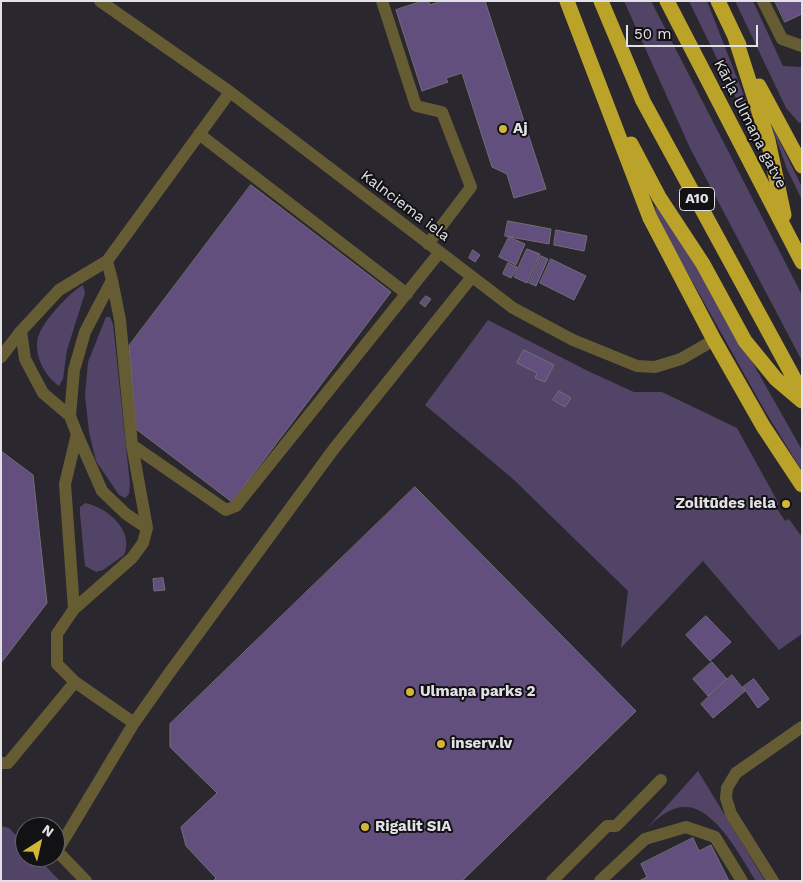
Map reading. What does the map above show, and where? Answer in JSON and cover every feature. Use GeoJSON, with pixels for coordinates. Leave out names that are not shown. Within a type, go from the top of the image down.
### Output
{"type":"FeatureCollection","features":[{"type":"Feature","properties":{"kind":"highway"},"geometry":{"type":"LineString","coordinates":[[567,1],[650,218],[714,340],[763,426],[802,485]]}},
{"type":"Feature","properties":{"kind":"highway","name":"A10"},"geometry":{"type":"LineString","coordinates":[[601,1],[643,101],[802,393]]}},
{"type":"Feature","properties":{"kind":"highway","name":"Kārļa Ulmaņa gatve"},"geometry":{"type":"LineString","coordinates":[[668,1],[802,262]]}},
{"type":"Feature","properties":{"kind":"highway"},"geometry":{"type":"LineString","coordinates":[[718,1],[800,157]]}},
{"type":"Feature","properties":{"kind":"highway"},"geometry":{"type":"LineString","coordinates":[[735,36],[768,140],[788,236]]}},
{"type":"Feature","properties":{"kind":"highway"},"geometry":{"type":"LineString","coordinates":[[606,100],[659,197],[703,264],[746,341],[776,379],[802,401]]}},
{"type":"Feature","properties":{"kind":"street","name":"Kalnciema iela"},"geometry":{"type":"LineString","coordinates":[[100,1],[230,92],[513,308],[574,340],[637,366],[655,367],[681,359],[714,340]]}},
{"type":"Feature","properties":{"kind":"street"},"geometry":{"type":"LineString","coordinates":[[382,1],[416,106],[442,112],[471,187],[428,244]]}},
{"type":"Feature","properties":{"kind":"street"},"geometry":{"type":"LineString","coordinates":[[763,1],[782,39],[802,46]]}},
{"type":"Feature","properties":{"kind":"street"},"geometry":{"type":"LineString","coordinates":[[1,357],[21,331],[59,290],[107,261],[230,92]]}},
{"type":"Feature","properties":{"kind":"street"},"geometry":{"type":"LineString","coordinates":[[198,134],[407,294]]}},
{"type":"Feature","properties":{"kind":"street"},"geometry":{"type":"LineString","coordinates":[[132,445],[216,506],[231,510],[439,253]]}},
{"type":"Feature","properties":{"kind":"street"},"geometry":{"type":"LineString","coordinates":[[107,261],[120,320],[132,445],[147,528],[143,543],[132,558],[74,608],[57,634],[57,664],[74,682],[134,723]]}},
{"type":"Feature","properties":{"kind":"street"},"geometry":{"type":"LineString","coordinates":[[86,881],[57,851],[134,723],[332,450],[472,278]]}},
{"type":"Feature","properties":{"kind":"street"},"geometry":{"type":"LineString","coordinates":[[112,280],[85,332],[74,370],[70,416],[102,491],[126,514],[147,528]]}},
{"type":"Feature","properties":{"kind":"street"},"geometry":{"type":"LineString","coordinates":[[21,331],[26,359],[43,393],[70,416]]}},
{"type":"Feature","properties":{"kind":"street"},"geometry":{"type":"LineString","coordinates":[[74,608],[65,484],[77,434]]}},
{"type":"Feature","properties":{"kind":"street"},"geometry":{"type":"LineString","coordinates":[[1,763],[8,764],[74,682]]}},
{"type":"Feature","properties":{"kind":"street"},"geometry":{"type":"LineString","coordinates":[[773,881],[730,814],[726,798],[728,788],[736,773],[802,727]]}},
{"type":"Feature","properties":{"kind":"street"},"geometry":{"type":"LineString","coordinates":[[552,881],[607,826],[616,826],[661,780]]}},
{"type":"Feature","properties":{"kind":"street"},"geometry":{"type":"LineString","coordinates":[[600,881],[645,838],[686,827],[715,837],[742,881]]}},
{"type":"Feature","properties":{"kind":"shaded area"},"geometry":{"type":"Polygon","coordinates":[[[624,1],[651,1],[802,295],[802,361],[690,148],[624,1]]]}},
{"type":"Feature","properties":{"kind":"shaded area"},"geometry":{"type":"Polygon","coordinates":[[[689,1],[707,1],[753,119],[750,122],[747,121],[689,1]]]}},
{"type":"Feature","properties":{"kind":"shaded area"},"geometry":{"type":"Polygon","coordinates":[[[735,1],[753,1],[783,66],[802,67],[802,122],[799,123],[786,108],[735,1]]]}},
{"type":"Feature","properties":{"kind":"shaded area"},"geometry":{"type":"Polygon","coordinates":[[[771,124],[802,187],[802,200],[787,169],[771,124]]]}},
{"type":"Feature","properties":{"kind":"shaded area"},"geometry":{"type":"Polygon","coordinates":[[[655,205],[694,259],[802,450],[802,471],[765,411],[656,217],[655,205]]]}},
{"type":"Feature","properties":{"kind":"shaded area"},"geometry":{"type":"Polygon","coordinates":[[[83,285],[85,293],[67,350],[63,379],[59,386],[50,378],[40,361],[37,349],[38,336],[55,311],[70,295],[83,285]]]}},
{"type":"Feature","properties":{"kind":"shaded area"},"geometry":{"type":"Polygon","coordinates":[[[106,317],[110,317],[113,324],[130,484],[129,494],[125,498],[119,495],[96,461],[89,432],[85,395],[88,362],[106,317]]]}},
{"type":"Feature","properties":{"kind":"shaded area"},"geometry":{"type":"Polygon","coordinates":[[[488,320],[590,372],[634,392],[662,392],[737,428],[779,504],[776,507],[785,521],[789,519],[802,537],[802,634],[779,650],[703,561],[621,648],[628,591],[513,479],[425,405],[488,320]]]}},
{"type":"Feature","properties":{"kind":"shaded area"},"geometry":{"type":"Polygon","coordinates":[[[85,503],[102,509],[110,515],[117,522],[126,537],[124,555],[103,570],[96,572],[85,566],[80,507],[85,503]]]}},
{"type":"Feature","properties":{"kind":"shaded area"},"geometry":{"type":"Polygon","coordinates":[[[698,771],[765,881],[756,881],[735,847],[716,823],[706,814],[694,808],[672,809],[647,828],[698,771]]]}},
{"type":"Feature","properties":{"kind":"shaded area"},"geometry":{"type":"Polygon","coordinates":[[[1,826],[9,828],[15,834],[15,867],[47,867],[60,881],[1,881],[1,826]]]}},
{"type":"Feature","properties":{"kind":"building","name":"Aj"},"geometry":{"type":"Polygon","coordinates":[[[428,1],[430,5],[442,1],[485,1],[546,189],[514,198],[507,174],[492,167],[462,73],[446,78],[448,82],[422,91],[396,10],[428,1]]]}},
{"type":"Feature","properties":{"kind":"building"},"geometry":{"type":"Polygon","coordinates":[[[775,1],[802,1],[802,14],[785,22],[775,1]]]}},
{"type":"Feature","properties":{"kind":"building"},"geometry":{"type":"Polygon","coordinates":[[[251,185],[391,292],[232,502],[136,429],[129,346],[251,185]]]}},
{"type":"Feature","properties":{"kind":"building"},"geometry":{"type":"Polygon","coordinates":[[[508,221],[551,229],[549,244],[505,236],[508,221]]]}},
{"type":"Feature","properties":{"kind":"building"},"geometry":{"type":"Polygon","coordinates":[[[556,230],[587,236],[584,251],[554,245],[556,230]]]}},
{"type":"Feature","properties":{"kind":"building"},"geometry":{"type":"Polygon","coordinates":[[[509,237],[525,244],[516,265],[499,257],[509,237]]]}},
{"type":"Feature","properties":{"kind":"building"},"geometry":{"type":"Polygon","coordinates":[[[527,249],[540,254],[527,283],[514,277],[527,249]]]}},
{"type":"Feature","properties":{"kind":"building"},"geometry":{"type":"Polygon","coordinates":[[[473,250],[480,255],[475,262],[469,258],[473,250]]]}},
{"type":"Feature","properties":{"kind":"building"},"geometry":{"type":"Polygon","coordinates":[[[541,256],[548,259],[536,286],[529,283],[541,256]]]}},
{"type":"Feature","properties":{"kind":"building"},"geometry":{"type":"Polygon","coordinates":[[[551,259],[586,276],[574,300],[540,283],[551,259]]]}},
{"type":"Feature","properties":{"kind":"building"},"geometry":{"type":"Polygon","coordinates":[[[508,263],[517,267],[511,278],[503,274],[508,263]]]}},
{"type":"Feature","properties":{"kind":"building"},"geometry":{"type":"Polygon","coordinates":[[[426,296],[431,299],[425,307],[420,303],[426,296]]]}},
{"type":"Feature","properties":{"kind":"building"},"geometry":{"type":"Polygon","coordinates":[[[524,350],[554,365],[545,382],[535,378],[537,373],[517,363],[524,350]]]}},
{"type":"Feature","properties":{"kind":"building"},"geometry":{"type":"Polygon","coordinates":[[[559,391],[571,398],[565,407],[553,400],[559,391]]]}},
{"type":"Feature","properties":{"kind":"building"},"geometry":{"type":"Polygon","coordinates":[[[1,451],[33,475],[47,603],[1,663],[1,451]]]}},
{"type":"Feature","properties":{"kind":"building","name":"Ulmaņa parks 2"},"geometry":{"type":"Polygon","coordinates":[[[415,487],[636,711],[462,881],[213,881],[216,878],[186,846],[181,827],[217,793],[170,747],[170,724],[415,487]]]}},
{"type":"Feature","properties":{"kind":"building"},"geometry":{"type":"Polygon","coordinates":[[[163,578],[165,590],[154,591],[153,579],[163,578]]]}},
{"type":"Feature","properties":{"kind":"building"},"geometry":{"type":"Polygon","coordinates":[[[706,616],[731,642],[710,661],[686,635],[706,616]]]}},
{"type":"Feature","properties":{"kind":"building"},"geometry":{"type":"Polygon","coordinates":[[[712,662],[727,679],[708,696],[693,679],[712,662]]]}},
{"type":"Feature","properties":{"kind":"building"},"geometry":{"type":"Polygon","coordinates":[[[732,675],[745,691],[713,718],[701,704],[732,675]]]}},
{"type":"Feature","properties":{"kind":"building"},"geometry":{"type":"Polygon","coordinates":[[[754,679],[769,699],[758,708],[743,687],[754,679]]]}},
{"type":"Feature","properties":{"kind":"building"},"geometry":{"type":"Polygon","coordinates":[[[693,838],[699,851],[711,845],[729,881],[639,881],[647,877],[641,864],[693,838]]]}},
{"type":"Feature","properties":{"kind":"place","name":"Aj"},"geometry":{"type":"Point","coordinates":[503,129]}},
{"type":"Feature","properties":{"kind":"place","name":"Zolitūdes iela"},"geometry":{"type":"Point","coordinates":[786,504]}},
{"type":"Feature","properties":{"kind":"place","name":"Ulmaņa parks 2"},"geometry":{"type":"Point","coordinates":[410,692]}},
{"type":"Feature","properties":{"kind":"place","name":"inserv.lv"},"geometry":{"type":"Point","coordinates":[441,744]}},
{"type":"Feature","properties":{"kind":"place","name":"Rigalit SIA"},"geometry":{"type":"Point","coordinates":[365,827]}}]}
